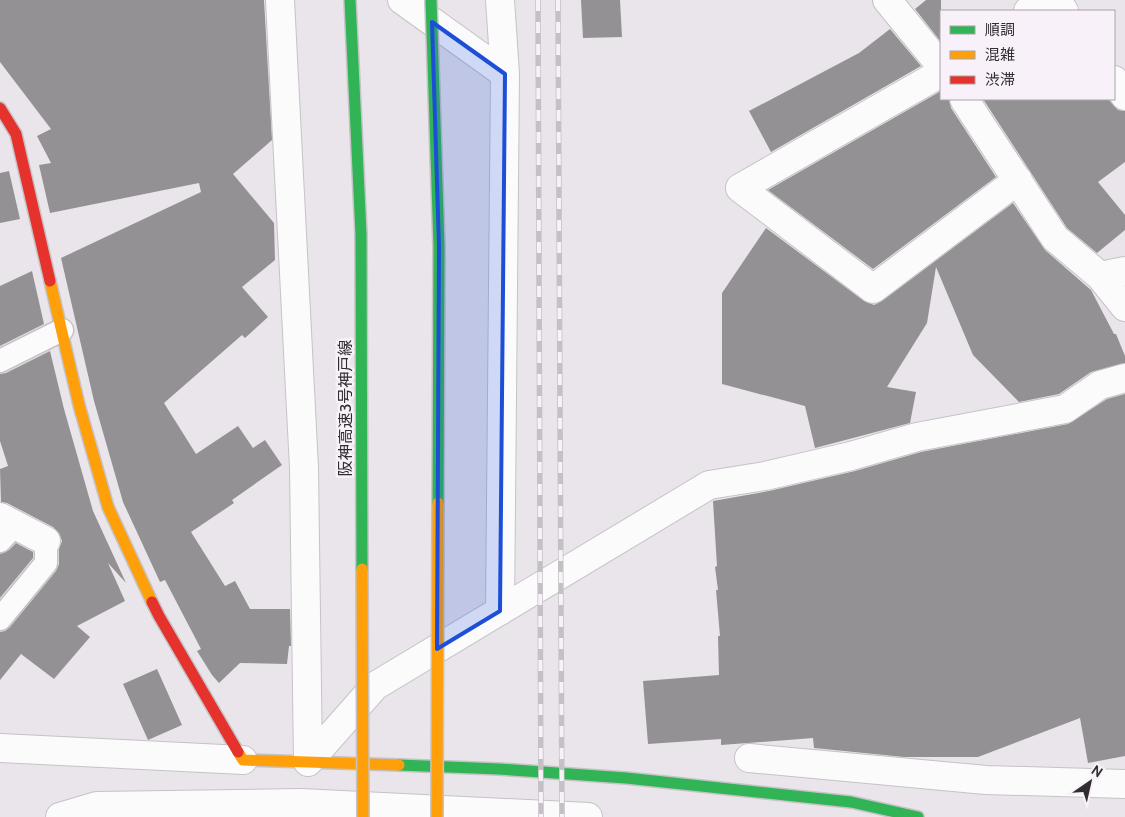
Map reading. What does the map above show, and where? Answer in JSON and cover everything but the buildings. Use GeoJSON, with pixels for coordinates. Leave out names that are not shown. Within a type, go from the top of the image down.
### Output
{"type":"FeatureCollection","features":[{"type":"Feature","properties":{"kind":"main road","name":"阪神高速3号神戸線"},"geometry":{"type":"LineString","coordinates":[[350,0],[361,234],[363,817]]}},
{"type":"Feature","properties":{"kind":"main road"},"geometry":{"type":"LineString","coordinates":[[431,0],[438,247],[437,817]]}},
{"type":"Feature","properties":{"kind":"main road"},"geometry":{"type":"LineString","coordinates":[[0,108],[16,134],[79,405],[108,507],[159,616],[243,760],[498,769],[626,778],[851,802],[918,817]]}},
{"type":"Feature","properties":{"kind":"street"},"geometry":{"type":"LineString","coordinates":[[280,0],[304,468],[308,762]]}},
{"type":"Feature","properties":{"kind":"street"},"geometry":{"type":"LineString","coordinates":[[402,0],[505,74]]}},
{"type":"Feature","properties":{"kind":"street"},"geometry":{"type":"LineString","coordinates":[[500,0],[505,74],[500,611]]}},
{"type":"Feature","properties":{"kind":"street"},"geometry":{"type":"LineString","coordinates":[[887,0],[940,65]]}},
{"type":"Feature","properties":{"kind":"street"},"geometry":{"type":"LineString","coordinates":[[1029,10],[1044,0]]}},
{"type":"Feature","properties":{"kind":"street"},"geometry":{"type":"LineString","coordinates":[[940,74],[740,188],[873,289],[1018,180]]}},
{"type":"Feature","properties":{"kind":"street"},"geometry":{"type":"LineString","coordinates":[[1115,81],[1125,96]]}},
{"type":"Feature","properties":{"kind":"street"},"geometry":{"type":"LineString","coordinates":[[965,100],[1054,238],[1113,274],[1125,307]]}},
{"type":"Feature","properties":{"kind":"street"},"geometry":{"type":"LineString","coordinates":[[308,762],[375,686],[709,485],[765,476],[851,456],[917,437],[1065,409],[1100,385],[1125,378]]}},
{"type":"Feature","properties":{"kind":"street"},"geometry":{"type":"LineString","coordinates":[[5,528],[46,540]]}},
{"type":"Feature","properties":{"kind":"street"},"geometry":{"type":"LineString","coordinates":[[0,748],[243,760]]}},
{"type":"Feature","properties":{"kind":"street"},"geometry":{"type":"LineString","coordinates":[[749,758],[986,780],[1125,784]]}},
{"type":"Feature","properties":{"kind":"street"},"geometry":{"type":"LineString","coordinates":[[60,817],[97,806],[301,803],[588,817]]}},
{"type":"Feature","properties":{"kind":"lane"},"geometry":{"type":"LineString","coordinates":[[0,361],[62,330]]}},
{"type":"Feature","properties":{"kind":"lane"},"geometry":{"type":"LineString","coordinates":[[0,619],[46,564],[46,540]]}},
{"type":"Feature","properties":{"kind":"highlighted area"},"geometry":{"type":"Polygon","coordinates":[[[432,22],[505,74],[500,611],[437,649],[439,247],[432,22]]]}},
{"type":"Feature","properties":{"kind":"railway"},"geometry":{"type":"LineString","coordinates":[[538,0],[541,817]]}},
{"type":"Feature","properties":{"kind":"railway"},"geometry":{"type":"LineString","coordinates":[[558,0],[562,817]]}},
{"type":"Feature","properties":{"kind":"traffic: fast"},"geometry":{"type":"LineString","coordinates":[[350,0],[361,234],[362,569]]}},
{"type":"Feature","properties":{"kind":"traffic: fast"},"geometry":{"type":"LineString","coordinates":[[431,0],[439,247],[438,503]]}},
{"type":"Feature","properties":{"kind":"traffic: fast"},"geometry":{"type":"LineString","coordinates":[[399,765],[499,769],[626,778],[851,802],[918,817]]}},
{"type":"Feature","properties":{"kind":"traffic: slow"},"geometry":{"type":"LineString","coordinates":[[50,281],[79,405],[108,507],[152,602]]}},
{"type":"Feature","properties":{"kind":"traffic: slow"},"geometry":{"type":"LineString","coordinates":[[437,817],[438,503]]}},
{"type":"Feature","properties":{"kind":"traffic: slow"},"geometry":{"type":"LineString","coordinates":[[362,569],[363,817]]}},
{"type":"Feature","properties":{"kind":"traffic: slow"},"geometry":{"type":"LineString","coordinates":[[238,752],[243,760],[399,765]]}},
{"type":"Feature","properties":{"kind":"traffic: jam"},"geometry":{"type":"LineString","coordinates":[[0,108],[16,134],[50,281]]}},
{"type":"Feature","properties":{"kind":"traffic: jam"},"geometry":{"type":"LineString","coordinates":[[152,602],[238,752]]}}]}
